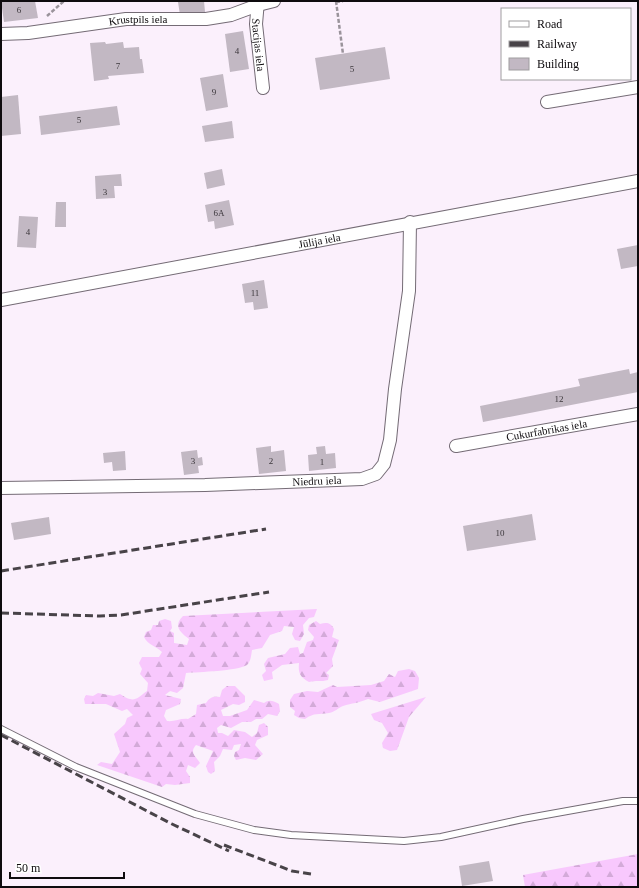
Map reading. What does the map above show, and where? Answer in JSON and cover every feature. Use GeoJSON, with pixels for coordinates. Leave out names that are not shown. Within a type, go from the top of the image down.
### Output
{"type":"FeatureCollection","features":[{"type":"Feature","properties":{"kind":"street","name":"Krustpils iela"},"geometry":{"type":"LineString","coordinates":[[1,34],[36,32],[126,19],[206,19],[231,15],[258,3],[274,1]]}},
{"type":"Feature","properties":{"kind":"street","name":"Stacijas iela"},"geometry":{"type":"LineString","coordinates":[[258,3],[256,24],[263,88]]}},
{"type":"Feature","properties":{"kind":"street"},"geometry":{"type":"LineString","coordinates":[[547,102],[638,87]]}},
{"type":"Feature","properties":{"kind":"street","name":"Jūlija iela"},"geometry":{"type":"LineString","coordinates":[[1,300],[638,180]]}},
{"type":"Feature","properties":{"kind":"street","name":"Niedru iela"},"geometry":{"type":"LineString","coordinates":[[1,488],[213,485],[362,479],[376,474],[384,464],[390,440],[395,389],[409,291],[410,222]]}},
{"type":"Feature","properties":{"kind":"street","name":"Cukurfabrikas iela"},"geometry":{"type":"LineString","coordinates":[[456,446],[638,414]]}},
{"type":"Feature","properties":{"kind":"lane"},"geometry":{"type":"LineString","coordinates":[[1,729],[76,766],[196,814],[254,830],[292,835],[404,841],[441,837],[523,819],[623,801],[638,801]]}},
{"type":"Feature","properties":{"kind":"path"},"geometry":{"type":"LineString","coordinates":[[343,1],[336,2],[343,54]]}},
{"type":"Feature","properties":{"kind":"green space"},"geometry":{"type":"Polygon","coordinates":[[[317,609],[314,617],[309,618],[303,625],[304,634],[300,641],[295,640],[292,634],[294,627],[284,626],[282,631],[270,635],[262,648],[252,650],[250,660],[247,665],[235,669],[186,673],[183,688],[177,693],[170,691],[165,695],[181,699],[180,704],[166,710],[164,716],[167,721],[188,719],[196,714],[197,705],[206,703],[212,697],[220,697],[222,690],[227,686],[235,686],[245,696],[245,702],[239,705],[233,704],[221,710],[223,716],[230,716],[247,710],[254,700],[264,703],[272,701],[279,704],[280,711],[277,716],[268,714],[262,719],[256,719],[251,722],[242,722],[231,728],[221,725],[217,728],[218,733],[228,736],[234,730],[245,732],[252,737],[257,733],[259,725],[264,723],[268,727],[268,735],[257,740],[255,745],[263,754],[256,760],[245,758],[236,760],[234,756],[235,752],[239,750],[241,744],[234,745],[232,750],[223,749],[220,756],[214,762],[215,771],[211,774],[208,772],[206,766],[213,751],[196,745],[193,752],[200,763],[195,768],[188,765],[186,771],[190,777],[190,783],[175,785],[166,784],[162,787],[97,765],[101,762],[112,764],[120,752],[114,734],[125,724],[127,718],[133,715],[127,709],[122,711],[106,704],[85,704],[84,699],[86,695],[93,696],[98,693],[114,696],[120,694],[128,699],[134,699],[140,697],[147,691],[148,683],[140,674],[142,669],[139,663],[142,657],[159,657],[162,652],[148,642],[144,637],[146,632],[151,630],[153,625],[158,625],[159,621],[165,619],[171,621],[172,628],[170,631],[174,633],[174,643],[187,645],[189,639],[183,634],[178,626],[178,623],[183,616],[317,609]]]}},
{"type":"Feature","properties":{"kind":"green space"},"geometry":{"type":"Polygon","coordinates":[[[316,621],[320,624],[327,623],[332,625],[334,629],[332,637],[339,640],[332,659],[333,666],[326,673],[329,675],[328,680],[309,682],[300,674],[299,663],[282,665],[272,672],[273,679],[264,681],[262,675],[266,671],[264,664],[268,658],[285,654],[290,648],[298,647],[300,654],[303,653],[307,642],[313,640],[314,637],[308,630],[309,625],[316,621]]]}},
{"type":"Feature","properties":{"kind":"green space"},"geometry":{"type":"Polygon","coordinates":[[[409,669],[415,671],[419,678],[418,689],[380,702],[368,699],[343,706],[335,711],[314,715],[305,719],[294,715],[295,711],[290,707],[290,700],[294,694],[307,691],[318,692],[333,685],[337,687],[371,685],[384,681],[389,674],[395,677],[398,671],[409,669]]]}},
{"type":"Feature","properties":{"kind":"green space"},"geometry":{"type":"Polygon","coordinates":[[[426,697],[409,717],[397,750],[390,751],[383,748],[382,743],[388,733],[382,723],[374,720],[371,714],[426,697]]]}},
{"type":"Feature","properties":{"kind":"green space"},"geometry":{"type":"Polygon","coordinates":[[[638,854],[638,887],[525,887],[523,875],[638,854]]]}},
{"type":"Feature","properties":{"kind":"building"},"geometry":{"type":"Polygon","coordinates":[[[1,1],[35,1],[38,18],[4,22],[1,1]]]}},
{"type":"Feature","properties":{"kind":"building"},"geometry":{"type":"Polygon","coordinates":[[[204,1],[205,12],[180,15],[178,2],[204,1]]]}},
{"type":"Feature","properties":{"kind":"building"},"geometry":{"type":"Polygon","coordinates":[[[243,31],[249,69],[230,72],[225,34],[243,31]]]}},
{"type":"Feature","properties":{"kind":"building"},"geometry":{"type":"Polygon","coordinates":[[[105,42],[106,44],[123,42],[124,48],[139,47],[140,59],[142,59],[144,73],[108,76],[109,79],[94,81],[90,43],[105,42]]]}},
{"type":"Feature","properties":{"kind":"building"},"geometry":{"type":"Polygon","coordinates":[[[385,47],[390,79],[320,90],[315,58],[385,47]]]}},
{"type":"Feature","properties":{"kind":"building"},"geometry":{"type":"Polygon","coordinates":[[[223,74],[228,107],[206,111],[200,78],[223,74]]]}},
{"type":"Feature","properties":{"kind":"building"},"geometry":{"type":"Polygon","coordinates":[[[18,95],[21,134],[1,136],[1,97],[18,95]]]}},
{"type":"Feature","properties":{"kind":"building"},"geometry":{"type":"Polygon","coordinates":[[[117,106],[120,125],[41,135],[39,116],[117,106]]]}},
{"type":"Feature","properties":{"kind":"building"},"geometry":{"type":"Polygon","coordinates":[[[232,121],[234,138],[205,142],[202,126],[232,121]]]}},
{"type":"Feature","properties":{"kind":"building"},"geometry":{"type":"Polygon","coordinates":[[[222,169],[225,185],[207,189],[204,173],[222,169]]]}},
{"type":"Feature","properties":{"kind":"building"},"geometry":{"type":"Polygon","coordinates":[[[121,174],[122,186],[114,186],[115,198],[96,199],[95,176],[121,174]]]}},
{"type":"Feature","properties":{"kind":"building"},"geometry":{"type":"Polygon","coordinates":[[[229,200],[234,225],[215,229],[214,221],[208,222],[205,205],[229,200]]]}},
{"type":"Feature","properties":{"kind":"building"},"geometry":{"type":"Polygon","coordinates":[[[56,202],[66,202],[66,227],[55,227],[56,202]]]}},
{"type":"Feature","properties":{"kind":"building"},"geometry":{"type":"Polygon","coordinates":[[[19,216],[38,217],[36,248],[17,247],[19,216]]]}},
{"type":"Feature","properties":{"kind":"building"},"geometry":{"type":"Polygon","coordinates":[[[638,245],[638,266],[621,269],[617,249],[638,245]]]}},
{"type":"Feature","properties":{"kind":"building"},"geometry":{"type":"Polygon","coordinates":[[[264,280],[268,308],[254,310],[253,302],[245,303],[242,284],[264,280]]]}},
{"type":"Feature","properties":{"kind":"building"},"geometry":{"type":"Polygon","coordinates":[[[629,369],[630,374],[638,372],[638,392],[483,422],[480,406],[580,386],[578,379],[629,369]]]}},
{"type":"Feature","properties":{"kind":"building"},"geometry":{"type":"Polygon","coordinates":[[[271,446],[271,452],[284,450],[286,471],[259,474],[256,448],[271,446]]]}},
{"type":"Feature","properties":{"kind":"building"},"geometry":{"type":"Polygon","coordinates":[[[325,446],[326,454],[335,453],[336,468],[309,471],[308,455],[317,454],[316,447],[325,446]]]}},
{"type":"Feature","properties":{"kind":"building"},"geometry":{"type":"Polygon","coordinates":[[[197,450],[198,458],[202,457],[203,465],[198,466],[199,473],[184,475],[181,452],[197,450]]]}},
{"type":"Feature","properties":{"kind":"building"},"geometry":{"type":"Polygon","coordinates":[[[125,451],[126,470],[113,471],[112,462],[104,463],[103,453],[125,451]]]}},
{"type":"Feature","properties":{"kind":"building"},"geometry":{"type":"Polygon","coordinates":[[[532,514],[536,540],[467,551],[463,526],[532,514]]]}},
{"type":"Feature","properties":{"kind":"building"},"geometry":{"type":"Polygon","coordinates":[[[49,517],[51,534],[14,540],[11,523],[49,517]]]}},
{"type":"Feature","properties":{"kind":"building"},"geometry":{"type":"Polygon","coordinates":[[[489,861],[493,881],[462,886],[459,866],[489,861]]]}},
{"type":"Feature","properties":{"kind":"railway"},"geometry":{"type":"LineString","coordinates":[[1,571],[266,529]]}},
{"type":"Feature","properties":{"kind":"railway"},"geometry":{"type":"LineString","coordinates":[[1,613],[100,616],[121,615],[269,592]]}},
{"type":"Feature","properties":{"kind":"railway"},"geometry":{"type":"LineString","coordinates":[[1,735],[172,824],[229,851]]}},
{"type":"Feature","properties":{"kind":"railway"},"geometry":{"type":"LineString","coordinates":[[224,845],[292,871],[311,874]]}}]}
